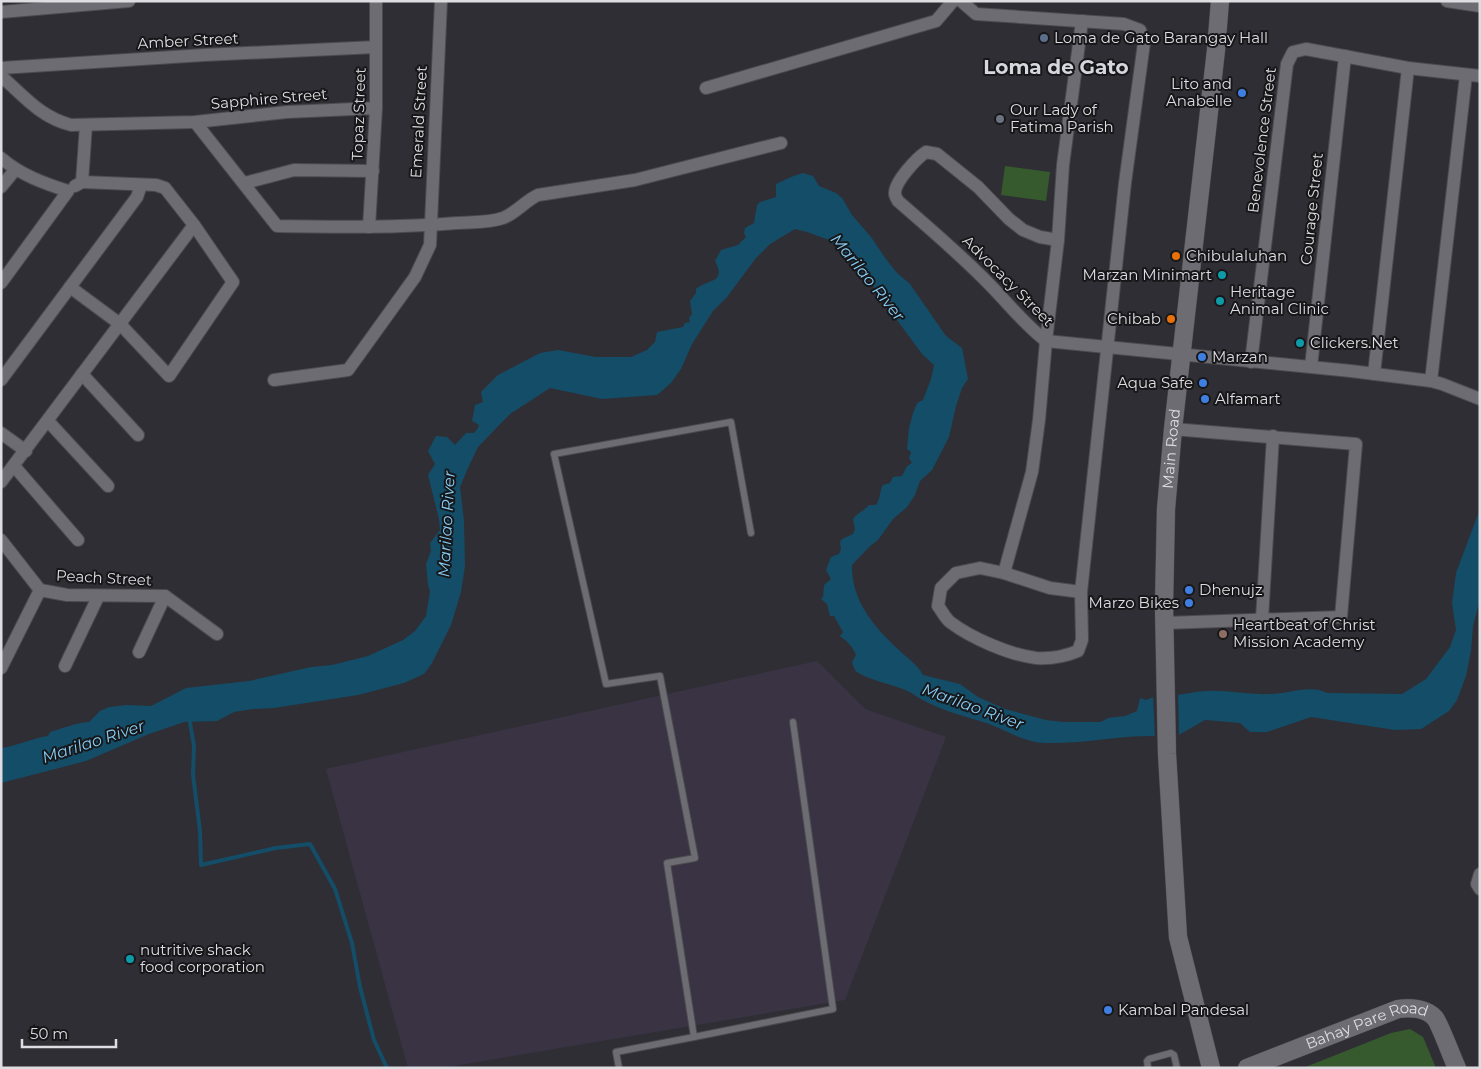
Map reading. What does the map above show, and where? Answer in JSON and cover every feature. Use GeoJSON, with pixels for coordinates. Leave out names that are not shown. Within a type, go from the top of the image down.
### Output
{"type":"FeatureCollection","features":[{"type":"Feature","properties":{"kind":"main road","name":"Main Road"},"geometry":{"type":"LineString","coordinates":[[1212,1068],[1178,937],[1167,754],[1164,660],[1166,509],[1220,1]]}},
{"type":"Feature","properties":{"kind":"main road","name":"Bahay Pare Road"},"geometry":{"type":"LineString","coordinates":[[1247,1068],[1398,1008],[1411,1007],[1423,1010],[1435,1018],[1457,1068]]}},
{"type":"Feature","properties":{"kind":"street"},"geometry":{"type":"LineString","coordinates":[[1,12],[129,1]]}},
{"type":"Feature","properties":{"kind":"street","name":"Topaz Street"},"geometry":{"type":"LineString","coordinates":[[369,227],[376,108],[376,1]]}},
{"type":"Feature","properties":{"kind":"street","name":"Emerald Street"},"geometry":{"type":"LineString","coordinates":[[274,380],[348,370],[415,277],[430,245],[441,1]]}},
{"type":"Feature","properties":{"kind":"street"},"geometry":{"type":"LineString","coordinates":[[706,88],[936,21],[953,1]]}},
{"type":"Feature","properties":{"kind":"street"},"geometry":{"type":"LineString","coordinates":[[961,1],[976,14],[1124,24],[1140,30],[1144,43],[1125,183],[1081,592],[1082,640],[1078,651],[1067,655],[1038,658],[1015,654],[981,639],[948,621],[938,606],[941,588],[956,572],[980,568],[1004,573],[1050,588],[1081,592]]}},
{"type":"Feature","properties":{"kind":"street"},"geometry":{"type":"LineString","coordinates":[[1447,1],[1480,6]]}},
{"type":"Feature","properties":{"kind":"street"},"geometry":{"type":"LineString","coordinates":[[1004,573],[1032,472],[1058,240],[1063,165],[1082,21]]}},
{"type":"Feature","properties":{"kind":"street","name":"Amber Street"},"geometry":{"type":"LineString","coordinates":[[1,68],[204,55],[376,48]]}},
{"type":"Feature","properties":{"kind":"street","name":"Benevolence Street"},"geometry":{"type":"LineString","coordinates":[[1251,362],[1287,64],[1293,52],[1306,49],[1408,68],[1480,76]]}},
{"type":"Feature","properties":{"kind":"street","name":"Courage Street"},"geometry":{"type":"LineString","coordinates":[[1311,367],[1345,56]]}},
{"type":"Feature","properties":{"kind":"street"},"geometry":{"type":"LineString","coordinates":[[1374,374],[1408,68]]}},
{"type":"Feature","properties":{"kind":"street"},"geometry":{"type":"LineString","coordinates":[[1431,381],[1466,75]]}},
{"type":"Feature","properties":{"kind":"street","name":"Sapphire Street"},"geometry":{"type":"LineString","coordinates":[[1,76],[42,113],[56,121],[71,125],[195,122],[288,112],[376,108]]}},
{"type":"Feature","properties":{"kind":"street"},"geometry":{"type":"LineString","coordinates":[[195,122],[277,226],[369,227],[490,221],[503,218],[529,199],[538,195],[635,180],[781,143]]}},
{"type":"Feature","properties":{"kind":"street"},"geometry":{"type":"LineString","coordinates":[[82,182],[86,125]]}},
{"type":"Feature","properties":{"kind":"street","name":"Advocacy Street"},"geometry":{"type":"LineString","coordinates":[[1058,240],[1040,237],[1023,230],[1008,219],[978,187],[937,154],[926,152],[917,158],[898,184],[895,193],[898,202],[944,240],[989,284],[1030,329],[1046,341],[1311,367],[1431,381],[1480,400]]}},
{"type":"Feature","properties":{"kind":"street"},"geometry":{"type":"LineString","coordinates":[[1,158],[15,170],[37,181],[68,191]]}},
{"type":"Feature","properties":{"kind":"street"},"geometry":{"type":"LineString","coordinates":[[1,187],[15,170]]}},
{"type":"Feature","properties":{"kind":"street"},"geometry":{"type":"LineString","coordinates":[[245,183],[294,170],[373,171]]}},
{"type":"Feature","properties":{"kind":"street"},"geometry":{"type":"LineString","coordinates":[[1,283],[68,191],[82,182],[156,185],[165,188],[234,282],[169,376],[120,324],[70,287]]}},
{"type":"Feature","properties":{"kind":"street"},"geometry":{"type":"LineString","coordinates":[[1,380],[137,197],[141,185]]}},
{"type":"Feature","properties":{"kind":"street"},"geometry":{"type":"LineString","coordinates":[[1,482],[194,225]]}},
{"type":"Feature","properties":{"kind":"street"},"geometry":{"type":"LineString","coordinates":[[82,374],[138,434]]}},
{"type":"Feature","properties":{"kind":"street"},"geometry":{"type":"LineString","coordinates":[[48,421],[108,486]]}},
{"type":"Feature","properties":{"kind":"street"},"geometry":{"type":"LineString","coordinates":[[1165,623],[1340,616],[1356,444],[1173,429]]}},
{"type":"Feature","properties":{"kind":"street"},"geometry":{"type":"LineString","coordinates":[[1,433],[26,451]]}},
{"type":"Feature","properties":{"kind":"street"},"geometry":{"type":"LineString","coordinates":[[1262,620],[1273,436]]}},
{"type":"Feature","properties":{"kind":"street"},"geometry":{"type":"LineString","coordinates":[[14,466],[78,540]]}},
{"type":"Feature","properties":{"kind":"street","name":"Peach Street"},"geometry":{"type":"LineString","coordinates":[[1,540],[40,590],[67,596],[165,596],[217,634]]}},
{"type":"Feature","properties":{"kind":"street"},"geometry":{"type":"LineString","coordinates":[[1,668],[40,590]]}},
{"type":"Feature","properties":{"kind":"street"},"geometry":{"type":"LineString","coordinates":[[65,666],[98,596]]}},
{"type":"Feature","properties":{"kind":"street"},"geometry":{"type":"LineString","coordinates":[[139,652],[165,596]]}},
{"type":"Feature","properties":{"kind":"street"},"geometry":{"type":"LineString","coordinates":[[1480,874],[1477,884],[1480,889]]}},
{"type":"Feature","properties":{"kind":"lane"},"geometry":{"type":"LineString","coordinates":[[694,1037],[667,863],[695,858],[660,676],[606,684],[554,454],[730,422],[751,532]]}},
{"type":"Feature","properties":{"kind":"lane"},"geometry":{"type":"LineString","coordinates":[[619,1068],[616,1052],[833,1009],[793,722]]}},
{"type":"Feature","properties":{"kind":"lane"},"geometry":{"type":"LineString","coordinates":[[1148,1068],[1147,1061],[1149,1059],[1167,1053],[1174,1055],[1177,1068]]}},
{"type":"Feature","properties":{"kind":"shaded area"},"geometry":{"type":"Polygon","coordinates":[[[817,661],[865,709],[946,737],[845,1000],[442,1068],[408,1068],[326,769],[817,661]]]}},
{"type":"Feature","properties":{"kind":"green space"},"geometry":{"type":"Polygon","coordinates":[[[1005,166],[1050,172],[1046,201],[1001,195],[1005,166]]]}},
{"type":"Feature","properties":{"kind":"green space"},"geometry":{"type":"Polygon","coordinates":[[[1410,1029],[1423,1037],[1436,1068],[1303,1068],[1391,1033],[1410,1029]]]}},
{"type":"Feature","properties":{"kind":"water","name":"Marilao River"},"geometry":{"type":"Polygon","coordinates":[[[803,173],[813,176],[819,186],[836,193],[842,198],[852,215],[871,237],[897,273],[910,284],[946,336],[962,348],[968,379],[962,388],[956,406],[949,437],[932,470],[920,481],[915,495],[907,507],[893,519],[878,540],[852,565],[855,590],[866,612],[881,632],[915,664],[923,675],[960,684],[978,697],[1005,709],[1046,720],[1101,722],[1108,718],[1125,716],[1137,711],[1140,698],[1146,700],[1156,696],[1157,736],[1060,743],[1031,741],[989,724],[938,707],[904,689],[866,677],[855,670],[852,662],[856,655],[855,652],[850,644],[840,636],[843,632],[834,616],[830,616],[827,604],[821,599],[823,597],[824,585],[831,579],[826,570],[831,557],[839,554],[842,539],[853,534],[855,529],[853,519],[869,505],[876,505],[883,485],[890,483],[893,477],[902,476],[907,466],[912,463],[909,458],[911,452],[907,449],[909,428],[917,403],[923,400],[934,365],[922,354],[878,294],[869,278],[829,240],[795,229],[770,244],[756,258],[727,297],[713,311],[692,344],[681,369],[671,383],[657,395],[602,399],[550,388],[510,414],[478,447],[460,487],[464,521],[465,566],[461,592],[451,625],[432,663],[424,674],[404,683],[358,695],[234,712],[217,721],[184,722],[149,734],[86,761],[1,783],[1,748],[48,736],[50,732],[89,722],[100,711],[109,707],[127,705],[151,706],[186,688],[249,681],[311,667],[332,665],[368,656],[403,640],[415,631],[426,616],[430,591],[426,564],[431,551],[430,543],[440,530],[428,475],[435,464],[428,451],[436,436],[447,437],[455,445],[466,433],[474,433],[479,425],[472,421],[475,405],[483,402],[481,392],[498,375],[540,353],[558,350],[596,357],[631,357],[647,350],[655,342],[657,332],[683,327],[685,323],[690,322],[689,318],[692,314],[690,301],[696,293],[696,289],[714,280],[719,274],[715,261],[721,250],[738,245],[746,237],[744,233],[745,228],[754,223],[757,205],[760,202],[776,197],[776,184],[803,173]]]}},
{"type":"Feature","properties":{"kind":"water"},"geometry":{"type":"Polygon","coordinates":[[[1480,509],[1480,599],[1473,626],[1466,676],[1457,700],[1449,711],[1421,729],[1395,730],[1311,717],[1267,732],[1250,732],[1240,723],[1205,720],[1177,736],[1176,695],[1199,691],[1277,694],[1306,689],[1320,690],[1327,693],[1402,694],[1426,679],[1450,647],[1456,630],[1452,603],[1456,573],[1480,509]]]}},
{"type":"Feature","properties":{"kind":"pier"},"geometry":{"type":"Polygon","coordinates":[[[1178,692],[1179,737],[1175,738],[1174,693],[1178,692]]]}},
{"type":"Feature","properties":{"kind":"pier"},"geometry":{"type":"Polygon","coordinates":[[[1153,694],[1158,694],[1158,738],[1155,739],[1153,694]]]}},
{"type":"Feature","properties":{"kind":"waterway"},"geometry":{"type":"LineString","coordinates":[[189,717],[194,746],[193,775],[200,831],[201,865],[276,848],[310,844],[335,889],[352,943],[360,987],[374,1040],[387,1068]]}},
{"type":"Feature","properties":{"kind":"place","name":"Loma de Gato Barangay Hall"},"geometry":{"type":"Point","coordinates":[1044,38]}},
{"type":"Feature","properties":{"kind":"place","name":"Lito and Anabelle"},"geometry":{"type":"Point","coordinates":[1242,93]}},
{"type":"Feature","properties":{"kind":"place","name":"Our Lady of Fatima Parish"},"geometry":{"type":"Point","coordinates":[1000,119]}},
{"type":"Feature","properties":{"kind":"place","name":"Chibulaluhan"},"geometry":{"type":"Point","coordinates":[1176,256]}},
{"type":"Feature","properties":{"kind":"place","name":"Marzan Minimart"},"geometry":{"type":"Point","coordinates":[1222,275]}},
{"type":"Feature","properties":{"kind":"place","name":"Heritage Animal Clinic"},"geometry":{"type":"Point","coordinates":[1220,301]}},
{"type":"Feature","properties":{"kind":"place","name":"Chibab"},"geometry":{"type":"Point","coordinates":[1171,319]}},
{"type":"Feature","properties":{"kind":"place","name":"Clickers.Net"},"geometry":{"type":"Point","coordinates":[1300,343]}},
{"type":"Feature","properties":{"kind":"place","name":"Marzan"},"geometry":{"type":"Point","coordinates":[1202,357]}},
{"type":"Feature","properties":{"kind":"place","name":"Aqua Safe"},"geometry":{"type":"Point","coordinates":[1203,383]}},
{"type":"Feature","properties":{"kind":"place","name":"Alfamart"},"geometry":{"type":"Point","coordinates":[1205,399]}},
{"type":"Feature","properties":{"kind":"place","name":"Dhenujz"},"geometry":{"type":"Point","coordinates":[1189,590]}},
{"type":"Feature","properties":{"kind":"place","name":"Marzo Bikes"},"geometry":{"type":"Point","coordinates":[1189,603]}},
{"type":"Feature","properties":{"kind":"place","name":"Heartbeat of Christ Mission Academy"},"geometry":{"type":"Point","coordinates":[1223,634]}},
{"type":"Feature","properties":{"kind":"place","name":"nutritive shack food corporation"},"geometry":{"type":"Point","coordinates":[130,959]}},
{"type":"Feature","properties":{"kind":"place","name":"Kambal Pandesal"},"geometry":{"type":"Point","coordinates":[1108,1010]}},
{"type":"Feature","properties":{"kind":"district","name":"Loma de Gato"},"geometry":{"type":"Point","coordinates":[1056,67]}}]}
